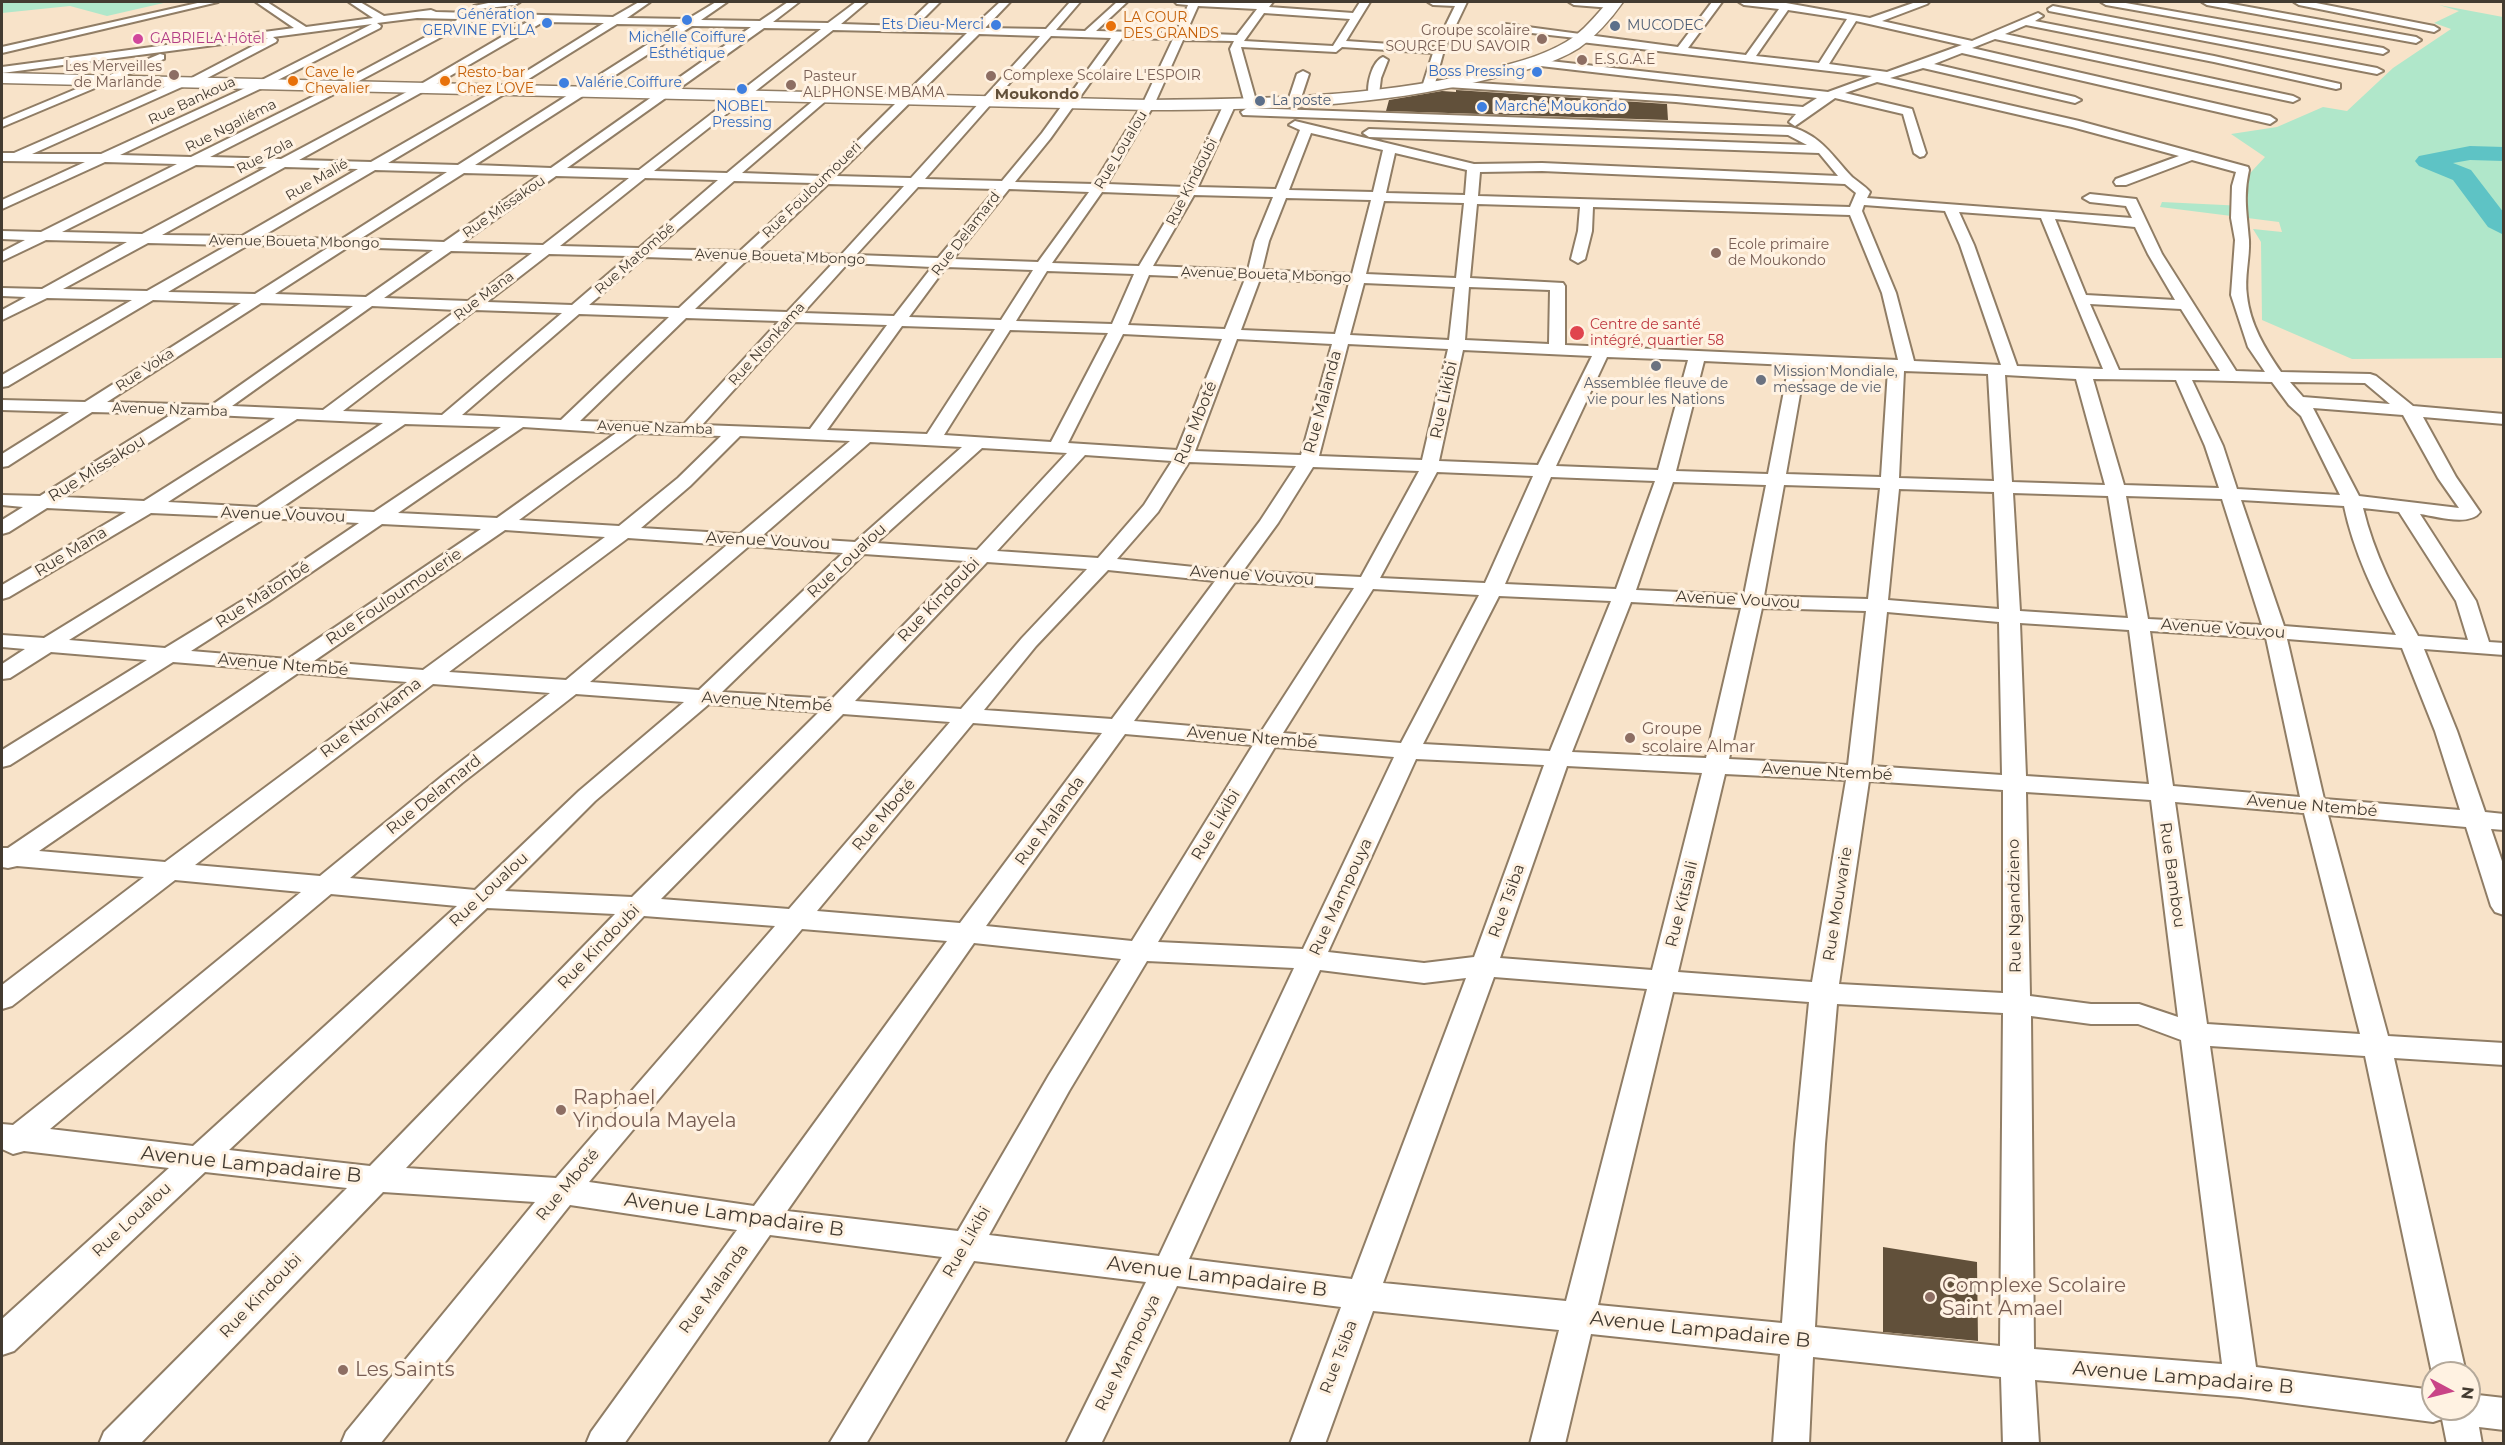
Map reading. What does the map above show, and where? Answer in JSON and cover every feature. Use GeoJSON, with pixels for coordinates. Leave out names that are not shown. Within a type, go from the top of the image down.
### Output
{"type":"FeatureCollection","features":[{"type":"Feature","properties":{"kind":"main road"},"geometry":{"type":"LineString","coordinates":[[3,72],[35,79],[102,82],[1249,108],[1447,84],[1532,62],[1582,38],[1614,4]]}},
{"type":"Feature","properties":{"kind":"street"},"geometry":{"type":"LineString","coordinates":[[3,72],[122,40],[182,9],[213,2]]}},
{"type":"Feature","properties":{"kind":"street"},"geometry":{"type":"LineString","coordinates":[[261,2],[304,30]]}},
{"type":"Feature","properties":{"kind":"street"},"geometry":{"type":"LineString","coordinates":[[354,2],[387,19]]}},
{"type":"Feature","properties":{"kind":"street"},"geometry":{"type":"LineString","coordinates":[[2,124],[210,38],[287,33],[515,2]]}},
{"type":"Feature","properties":{"kind":"street","name":"Rue Malié"},"geometry":{"type":"LineString","coordinates":[[2,382],[502,91],[645,2]]}},
{"type":"Feature","properties":{"kind":"street","name":"Rue Voka"},"geometry":{"type":"LineString","coordinates":[[2,462],[722,2]]}},
{"type":"Feature","properties":{"kind":"street","name":"Rue Missakou"},"geometry":{"type":"LineString","coordinates":[[214,411],[794,2]]}},
{"type":"Feature","properties":{"kind":"street","name":"Rue Mana"},"geometry":{"type":"LineString","coordinates":[[327,415],[544,251],[862,2]]}},
{"type":"Feature","properties":{"kind":"street"},"geometry":{"type":"LineString","coordinates":[[908,29],[935,2]]}},
{"type":"Feature","properties":{"kind":"street","name":"Rue Fouloumoueri"},"geometry":{"type":"LineString","coordinates":[[565,426],[826,179],[1005,2]]}},
{"type":"Feature","properties":{"kind":"street","name":"Rue Ntonkama"},"geometry":{"type":"LineString","coordinates":[[689,429],[915,183],[1075,2]]}},
{"type":"Feature","properties":{"kind":"street"},"geometry":{"type":"LineString","coordinates":[[1088,33],[1122,2]]}},
{"type":"Feature","properties":{"kind":"street"},"geometry":{"type":"LineString","coordinates":[[1179,2],[1265,6],[1357,16]]}},
{"type":"Feature","properties":{"kind":"street","name":"Rue Loualou"},"geometry":{"type":"LineString","coordinates":[[933,440],[1042,267],[1099,187],[1148,105],[1195,2]]}},
{"type":"Feature","properties":{"kind":"street"},"geometry":{"type":"LineString","coordinates":[[462,10],[540,19],[1244,36],[1330,50],[1336,49],[1365,2]]}},
{"type":"Feature","properties":{"kind":"street"},"geometry":{"type":"LineString","coordinates":[[1433,2],[1462,2]]}},
{"type":"Feature","properties":{"kind":"street"},"geometry":{"type":"LineString","coordinates":[[1428,87],[1441,35],[1462,2]]}},
{"type":"Feature","properties":{"kind":"street"},"geometry":{"type":"LineString","coordinates":[[1574,2],[1614,4]]}},
{"type":"Feature","properties":{"kind":"street"},"geometry":{"type":"LineString","coordinates":[[1680,51],[1717,2]]}},
{"type":"Feature","properties":{"kind":"street"},"geometry":{"type":"LineString","coordinates":[[1743,2],[1786,6],[1804,5],[1973,44]]}},
{"type":"Feature","properties":{"kind":"street"},"geometry":{"type":"LineString","coordinates":[[1836,13],[1848,2]]}},
{"type":"Feature","properties":{"kind":"street"},"geometry":{"type":"LineString","coordinates":[[1871,21],[1924,2]]}},
{"type":"Feature","properties":{"kind":"street"},"geometry":{"type":"LineString","coordinates":[[1791,131],[1804,111],[1831,95],[1973,44],[2069,2]]}},
{"type":"Feature","properties":{"kind":"street"},"geometry":{"type":"LineString","coordinates":[[2106,2],[2383,51]]}},
{"type":"Feature","properties":{"kind":"street"},"geometry":{"type":"LineString","coordinates":[[2207,2],[2416,40]]}},
{"type":"Feature","properties":{"kind":"street"},"geometry":{"type":"LineString","coordinates":[[2299,2],[2434,28]]}},
{"type":"Feature","properties":{"kind":"street"},"geometry":{"type":"LineString","coordinates":[[1249,108],[1236,57],[1244,36],[1265,6]]}},
{"type":"Feature","properties":{"kind":"street"},"geometry":{"type":"LineString","coordinates":[[1749,58],[1786,6]]}},
{"type":"Feature","properties":{"kind":"street"},"geometry":{"type":"LineString","coordinates":[[182,9],[190,18]]}},
{"type":"Feature","properties":{"kind":"street"},"geometry":{"type":"LineString","coordinates":[[2053,9],[2377,71]]}},
{"type":"Feature","properties":{"kind":"street","name":"Rue Ngaliéma"},"geometry":{"type":"LineString","coordinates":[[2,257],[340,87],[462,10]]}},
{"type":"Feature","properties":{"kind":"street"},"geometry":{"type":"LineString","coordinates":[[2242,26],[2270,13]]}},
{"type":"Feature","properties":{"kind":"street"},"geometry":{"type":"LineString","coordinates":[[1822,67],[1853,17]]}},
{"type":"Feature","properties":{"kind":"street","name":"Rue Bankoua"},"geometry":{"type":"LineString","coordinates":[[2,205],[260,86],[387,19]]}},
{"type":"Feature","properties":{"kind":"street","name":"Rue Zola"},"geometry":{"type":"LineString","coordinates":[[2,316],[140,239],[284,164],[420,89],[540,19]]}},
{"type":"Feature","properties":{"kind":"street"},"geometry":{"type":"LineString","coordinates":[[2024,22],[2214,59],[2336,86]]}},
{"type":"Feature","properties":{"kind":"street"},"geometry":{"type":"LineString","coordinates":[[1504,27],[1680,51],[1822,67],[1884,77],[2075,124],[2244,172],[2239,186],[2238,218],[2242,254],[2238,296],[2256,347],[2295,401],[2309,414],[2352,501],[2360,536],[2376,576],[2411,643],[2446,731],[2504,906]]}},
{"type":"Feature","properties":{"kind":"street"},"geometry":{"type":"LineString","coordinates":[[5,159],[184,84],[287,33]]}},
{"type":"Feature","properties":{"kind":"street","name":"Rue Delamard"},"geometry":{"type":"LineString","coordinates":[[815,435],[848,387],[942,263],[1046,136],[1119,34]]}},
{"type":"Feature","properties":{"kind":"street"},"geometry":{"type":"LineString","coordinates":[[1993,35],[2293,99]]}},
{"type":"Feature","properties":{"kind":"street"},"geometry":{"type":"LineString","coordinates":[[1345,36],[1439,50]]}},
{"type":"Feature","properties":{"kind":"street"},"geometry":{"type":"LineString","coordinates":[[2,50],[122,40],[186,46]]}},
{"type":"Feature","properties":{"kind":"street"},"geometry":{"type":"LineString","coordinates":[[1960,49],[2270,120]]}},
{"type":"Feature","properties":{"kind":"street"},"geometry":{"type":"LineString","coordinates":[[1373,94],[1375,78],[1383,60]]}},
{"type":"Feature","properties":{"kind":"street"},"geometry":{"type":"LineString","coordinates":[[1532,62],[1831,95],[1908,112],[1920,153]]}},
{"type":"Feature","properties":{"kind":"street"},"geometry":{"type":"LineString","coordinates":[[1921,64],[2075,100]]}},
{"type":"Feature","properties":{"kind":"street"},"geometry":{"type":"LineString","coordinates":[[1294,101],[1303,74]]}},
{"type":"Feature","properties":{"kind":"street"},"geometry":{"type":"LineString","coordinates":[[1447,84],[1674,113],[1791,131],[1823,149],[1848,180]]}},
{"type":"Feature","properties":{"kind":"street","name":"Rue Matombé"},"geometry":{"type":"LineString","coordinates":[[446,420],[645,253],[824,98]]}},
{"type":"Feature","properties":{"kind":"street","name":"Rue Kindoubi"},"geometry":{"type":"LineString","coordinates":[[116,1443],[376,1179],[638,906],[837,707],[1042,493],[1068,449],[1084,398],[1118,329],[1143,270],[1190,190],[1223,106]]}},
{"type":"Feature","properties":{"kind":"street"},"geometry":{"type":"LineString","coordinates":[[1249,108],[1674,113],[1804,111]]}},
{"type":"Feature","properties":{"kind":"street"},"geometry":{"type":"LineString","coordinates":[[1249,108],[1307,128],[1474,168],[1542,167],[1848,180]]}},
{"type":"Feature","properties":{"kind":"street","name":"Rue Mboté"},"geometry":{"type":"LineString","coordinates":[[358,1443],[562,1191],[795,920],[1029,642],[1103,564],[1151,508],[1184,456],[1254,275],[1262,241],[1307,128]]}},
{"type":"Feature","properties":{"kind":"street"},"geometry":{"type":"LineString","coordinates":[[1326,133],[1823,149]]}},
{"type":"Feature","properties":{"kind":"street","name":"Rue Malanda"},"geometry":{"type":"LineString","coordinates":[[603,1443],[967,933],[1268,523],[1309,459],[1358,279],[1390,148]]}},
{"type":"Feature","properties":{"kind":"street"},"geometry":{"type":"LineString","coordinates":[[2121,182],[2191,156]]}},
{"type":"Feature","properties":{"kind":"street"},"geometry":{"type":"LineString","coordinates":[[5,159],[106,158],[1005,184],[1379,198],[1951,208],[2142,223]]}},
{"type":"Feature","properties":{"kind":"street","name":"Rue Likibi"},"geometry":{"type":"LineString","coordinates":[[846,1443],[966,1246],[1059,1083],[1139,951],[1268,739],[1367,584],[1427,477],[1456,347],[1474,168]]}},
{"type":"Feature","properties":{"kind":"street","name":"Rue Mouwarie"},"geometry":{"type":"LineString","coordinates":[[1791,1443],[1810,1144],[1824,993],[1859,774],[1902,365],[1889,293],[1857,206],[1863,192],[1848,180]]}},
{"type":"Feature","properties":{"kind":"street"},"geometry":{"type":"LineString","coordinates":[[2090,198],[2130,201],[2185,305],[2232,377]]}},
{"type":"Feature","properties":{"kind":"street"},"geometry":{"type":"LineString","coordinates":[[1578,259],[1585,231],[1587,203]]}},
{"type":"Feature","properties":{"kind":"street","name":"Rue Ngandzieno"},"geometry":{"type":"LineString","coordinates":[[1951,208],[1967,245],[2003,369],[2005,487],[2011,615],[2017,1004],[2016,1363],[2021,1443]]}},
{"type":"Feature","properties":{"kind":"street"},"geometry":{"type":"LineString","coordinates":[[2046,214],[2113,374]]}},
{"type":"Feature","properties":{"kind":"street","name":"Avenue Boueta Mbongo"},"geometry":{"type":"LineString","coordinates":[[2,235],[845,259],[1558,286],[1557,350]]}},
{"type":"Feature","properties":{"kind":"street"},"geometry":{"type":"LineString","coordinates":[[2,292],[367,302],[1118,329],[1456,347],[1697,355],[2083,374],[2232,377],[2275,375],[2370,380],[2406,409]]}},
{"type":"Feature","properties":{"kind":"street"},"geometry":{"type":"LineString","coordinates":[[2080,299],[2185,305]]}},
{"type":"Feature","properties":{"kind":"street","name":"Rue Mampouya"},"geometry":{"type":"LineString","coordinates":[[1083,1443],[1168,1270],[1408,752],[1493,588],[1545,470],[1602,351]]}},
{"type":"Feature","properties":{"kind":"street","name":"Rue Tsiba"},"geometry":{"type":"LineString","coordinates":[[1307,1443],[1484,966],[1558,758],[1624,595],[1666,476],[1697,355]]}},
{"type":"Feature","properties":{"kind":"street","name":"Rue Kitsiali"},"geometry":{"type":"LineString","coordinates":[[1547,1443],[1716,765],[1753,602],[1798,360]]}},
{"type":"Feature","properties":{"kind":"street","name":"Rue Bambou"},"geometry":{"type":"LineString","coordinates":[[2083,374],[2116,490],[2139,624],[2241,1381]]}},
{"type":"Feature","properties":{"kind":"street"},"geometry":{"type":"LineString","coordinates":[[2182,376],[2214,446],[2275,632],[2314,806],[2377,1047],[2446,1361]]}},
{"type":"Feature","properties":{"kind":"street"},"geometry":{"type":"LineString","coordinates":[[2295,401],[2504,419]]}},
{"type":"Feature","properties":{"kind":"street","name":"Avenue Nzamba"},"geometry":{"type":"LineString","coordinates":[[2,405],[191,409],[520,422],[565,426],[689,429],[978,442],[1184,456],[1309,459],[1666,476],[2228,494],[2352,501],[2465,514],[2470,512],[2447,478],[2413,415],[2406,409]]}},
{"type":"Feature","properties":{"kind":"street","name":"Rue Missakou"},"geometry":{"type":"LineString","coordinates":[[2,528],[191,409]]}},
{"type":"Feature","properties":{"kind":"street","name":"Rue Mana"},"geometry":{"type":"LineString","coordinates":[[2,593],[146,508],[293,414]]}},
{"type":"Feature","properties":{"kind":"street"},"geometry":{"type":"LineString","coordinates":[[2,673],[42,646],[259,514],[401,419]]}},
{"type":"Feature","properties":{"kind":"street","name":"Rue Matonbé"},"geometry":{"type":"LineString","coordinates":[[2,760],[262,597],[520,422]]}},
{"type":"Feature","properties":{"kind":"street","name":"Rue Fouloumouerie"},"geometry":{"type":"LineString","coordinates":[[5,859],[501,524],[635,427]]}},
{"type":"Feature","properties":{"kind":"street","name":"Rue Ntonkama"},"geometry":{"type":"LineString","coordinates":[[2,999],[426,677],[624,532],[684,482],[735,431]]}},
{"type":"Feature","properties":{"kind":"street","name":"Rue Delamard"},"geometry":{"type":"LineString","coordinates":[[7,1141],[139,1041],[454,778],[570,688],[865,438]]}},
{"type":"Feature","properties":{"kind":"street","name":"Rue Loualou"},"geometry":{"type":"LineString","coordinates":[[2,1340],[481,899],[587,796],[704,697],[860,547],[978,442]]}},
{"type":"Feature","properties":{"kind":"street","name":"Avenue Vouvou"},"geometry":{"type":"LineString","coordinates":[[2,500],[501,524],[860,547],[1103,564],[1227,576],[1367,584],[1493,588],[1753,602],[1877,605],[2041,619],[2275,632],[2504,649]]}},
{"type":"Feature","properties":{"kind":"street"},"geometry":{"type":"LineString","coordinates":[[2406,508],[2466,601],[2481,648]]}},
{"type":"Feature","properties":{"kind":"street","name":"Avenue Ntembé"},"geometry":{"type":"LineString","coordinates":[[2,641],[426,677],[1119,727],[1408,752],[1716,765],[2161,793],[2504,822]]}},
{"type":"Feature","properties":{"kind":"street"},"geometry":{"type":"LineString","coordinates":[[5,859],[170,870],[481,899],[638,906],[967,933],[1139,951],[1312,959],[1352,966],[1424,972],[1484,966],[1824,993],[2017,1004],[2091,1014],[2139,1014],[2195,1034],[2504,1054]]}},
{"type":"Feature","properties":{"kind":"street","name":"Avenue Lampadaire B"},"geometry":{"type":"LineString","coordinates":[[7,1141],[376,1179],[562,1191],[762,1221],[1363,1295],[2016,1363],[2241,1381],[2421,1404]]}},
{"type":"Feature","properties":{"kind":"street"},"geometry":{"type":"LineString","coordinates":[[2481,1412],[2504,1414]]}},
{"type":"Feature","properties":{"kind":"street"},"geometry":{"type":"LineString","coordinates":[[2460,1421],[2465,1443]]}},
{"type":"Feature","properties":{"kind":"green space"},"geometry":{"type":"Polygon","coordinates":[[[2,2],[168,2],[107,16],[70,6],[2,13],[2,2]]]}},
{"type":"Feature","properties":{"kind":"green space"},"geometry":{"type":"Polygon","coordinates":[[[2439,5],[2503,17],[2503,358],[2352,359],[2262,320],[2261,242],[2253,229],[2282,232],[2279,222],[2160,207],[2162,202],[2244,206],[2240,184],[2265,157],[2231,134],[2277,127],[2323,107],[2347,111],[2393,68],[2451,29],[2434,23],[2459,11],[2439,5]]]}},
{"type":"Feature","properties":{"kind":"building","name":"Marché Moukondo"},"geometry":{"type":"Polygon","coordinates":[[[1456,90],[1667,104],[1668,120],[1386,111],[1389,100],[1442,91],[1456,92],[1456,90]]]}},
{"type":"Feature","properties":{"kind":"building","name":"Complexe Scolaire Saint Amael"},"geometry":{"type":"Polygon","coordinates":[[[1883,1247],[1977,1262],[1978,1341],[1883,1332],[1883,1247]]]}},
{"type":"Feature","properties":{"kind":"waterway"},"geometry":{"type":"LineString","coordinates":[[2504,154],[2470,153],[2427,161],[2462,175],[2497,222],[2504,227]]}},
{"type":"Feature","properties":{"kind":"place","name":"Michelle Coiffure Esthétique"},"geometry":{"type":"Point","coordinates":[687,20]}},
{"type":"Feature","properties":{"kind":"place","name":"Génération GERVINE FYLLA"},"geometry":{"type":"Point","coordinates":[547,23]}},
{"type":"Feature","properties":{"kind":"place","name":"Ets Dieu-Merci"},"geometry":{"type":"Point","coordinates":[996,25]}},
{"type":"Feature","properties":{"kind":"place","name":"LA COUR DES GRANDS"},"geometry":{"type":"Point","coordinates":[1111,26]}},
{"type":"Feature","properties":{"kind":"place","name":"MUCODEC"},"geometry":{"type":"Point","coordinates":[1615,26]}},
{"type":"Feature","properties":{"kind":"place","name":"GABRIELA Hôtel"},"geometry":{"type":"Point","coordinates":[138,39]}},
{"type":"Feature","properties":{"kind":"place","name":"Groupe scolaire SOURCE DU SAVOIR"},"geometry":{"type":"Point","coordinates":[1542,39]}},
{"type":"Feature","properties":{"kind":"place","name":"E.S.G.A.E"},"geometry":{"type":"Point","coordinates":[1582,60]}},
{"type":"Feature","properties":{"kind":"place","name":"Boss Pressing"},"geometry":{"type":"Point","coordinates":[1537,72]}},
{"type":"Feature","properties":{"kind":"place","name":"Les Merveilles de Marlande"},"geometry":{"type":"Point","coordinates":[174,75]}},
{"type":"Feature","properties":{"kind":"place","name":"Complexe Scolaire L'ESPOIR"},"geometry":{"type":"Point","coordinates":[991,76]}},
{"type":"Feature","properties":{"kind":"place","name":"Cave le Chevalier"},"geometry":{"type":"Point","coordinates":[293,81]}},
{"type":"Feature","properties":{"kind":"place","name":"Resto-bar Chez LOVE"},"geometry":{"type":"Point","coordinates":[445,81]}},
{"type":"Feature","properties":{"kind":"place","name":"Valérie Coiffure"},"geometry":{"type":"Point","coordinates":[564,83]}},
{"type":"Feature","properties":{"kind":"place","name":"Pasteur ALPHONSE MBAMA"},"geometry":{"type":"Point","coordinates":[791,85]}},
{"type":"Feature","properties":{"kind":"place","name":"NOBEL Pressing"},"geometry":{"type":"Point","coordinates":[742,89]}},
{"type":"Feature","properties":{"kind":"place","name":"La poste"},"geometry":{"type":"Point","coordinates":[1260,101]}},
{"type":"Feature","properties":{"kind":"place","name":"Marché Moukondo"},"geometry":{"type":"Point","coordinates":[1482,107]}},
{"type":"Feature","properties":{"kind":"place","name":"Ecole primaire de Moukondo"},"geometry":{"type":"Point","coordinates":[1716,253]}},
{"type":"Feature","properties":{"kind":"place","name":"Centre de santé intégré, quartier 58"},"geometry":{"type":"Point","coordinates":[1577,333]}},
{"type":"Feature","properties":{"kind":"place","name":"Assemblée fleuve de vie pour les Nations"},"geometry":{"type":"Point","coordinates":[1656,366]}},
{"type":"Feature","properties":{"kind":"place","name":"Mission Mondiale, message de vie"},"geometry":{"type":"Point","coordinates":[1761,380]}},
{"type":"Feature","properties":{"kind":"place","name":"Groupe scolaire Almar"},"geometry":{"type":"Point","coordinates":[1630,738]}},
{"type":"Feature","properties":{"kind":"place","name":"Raphael Yindoula Mayela"},"geometry":{"type":"Point","coordinates":[561,1110]}},
{"type":"Feature","properties":{"kind":"place","name":"Complexe Scolaire Saint Amael"},"geometry":{"type":"Point","coordinates":[1930,1297]}},
{"type":"Feature","properties":{"kind":"place","name":"Les Saints"},"geometry":{"type":"Point","coordinates":[343,1370]}},
{"type":"Feature","properties":{"kind":"district","name":"Moukondo"},"geometry":{"type":"Point","coordinates":[1037,95]}}]}
